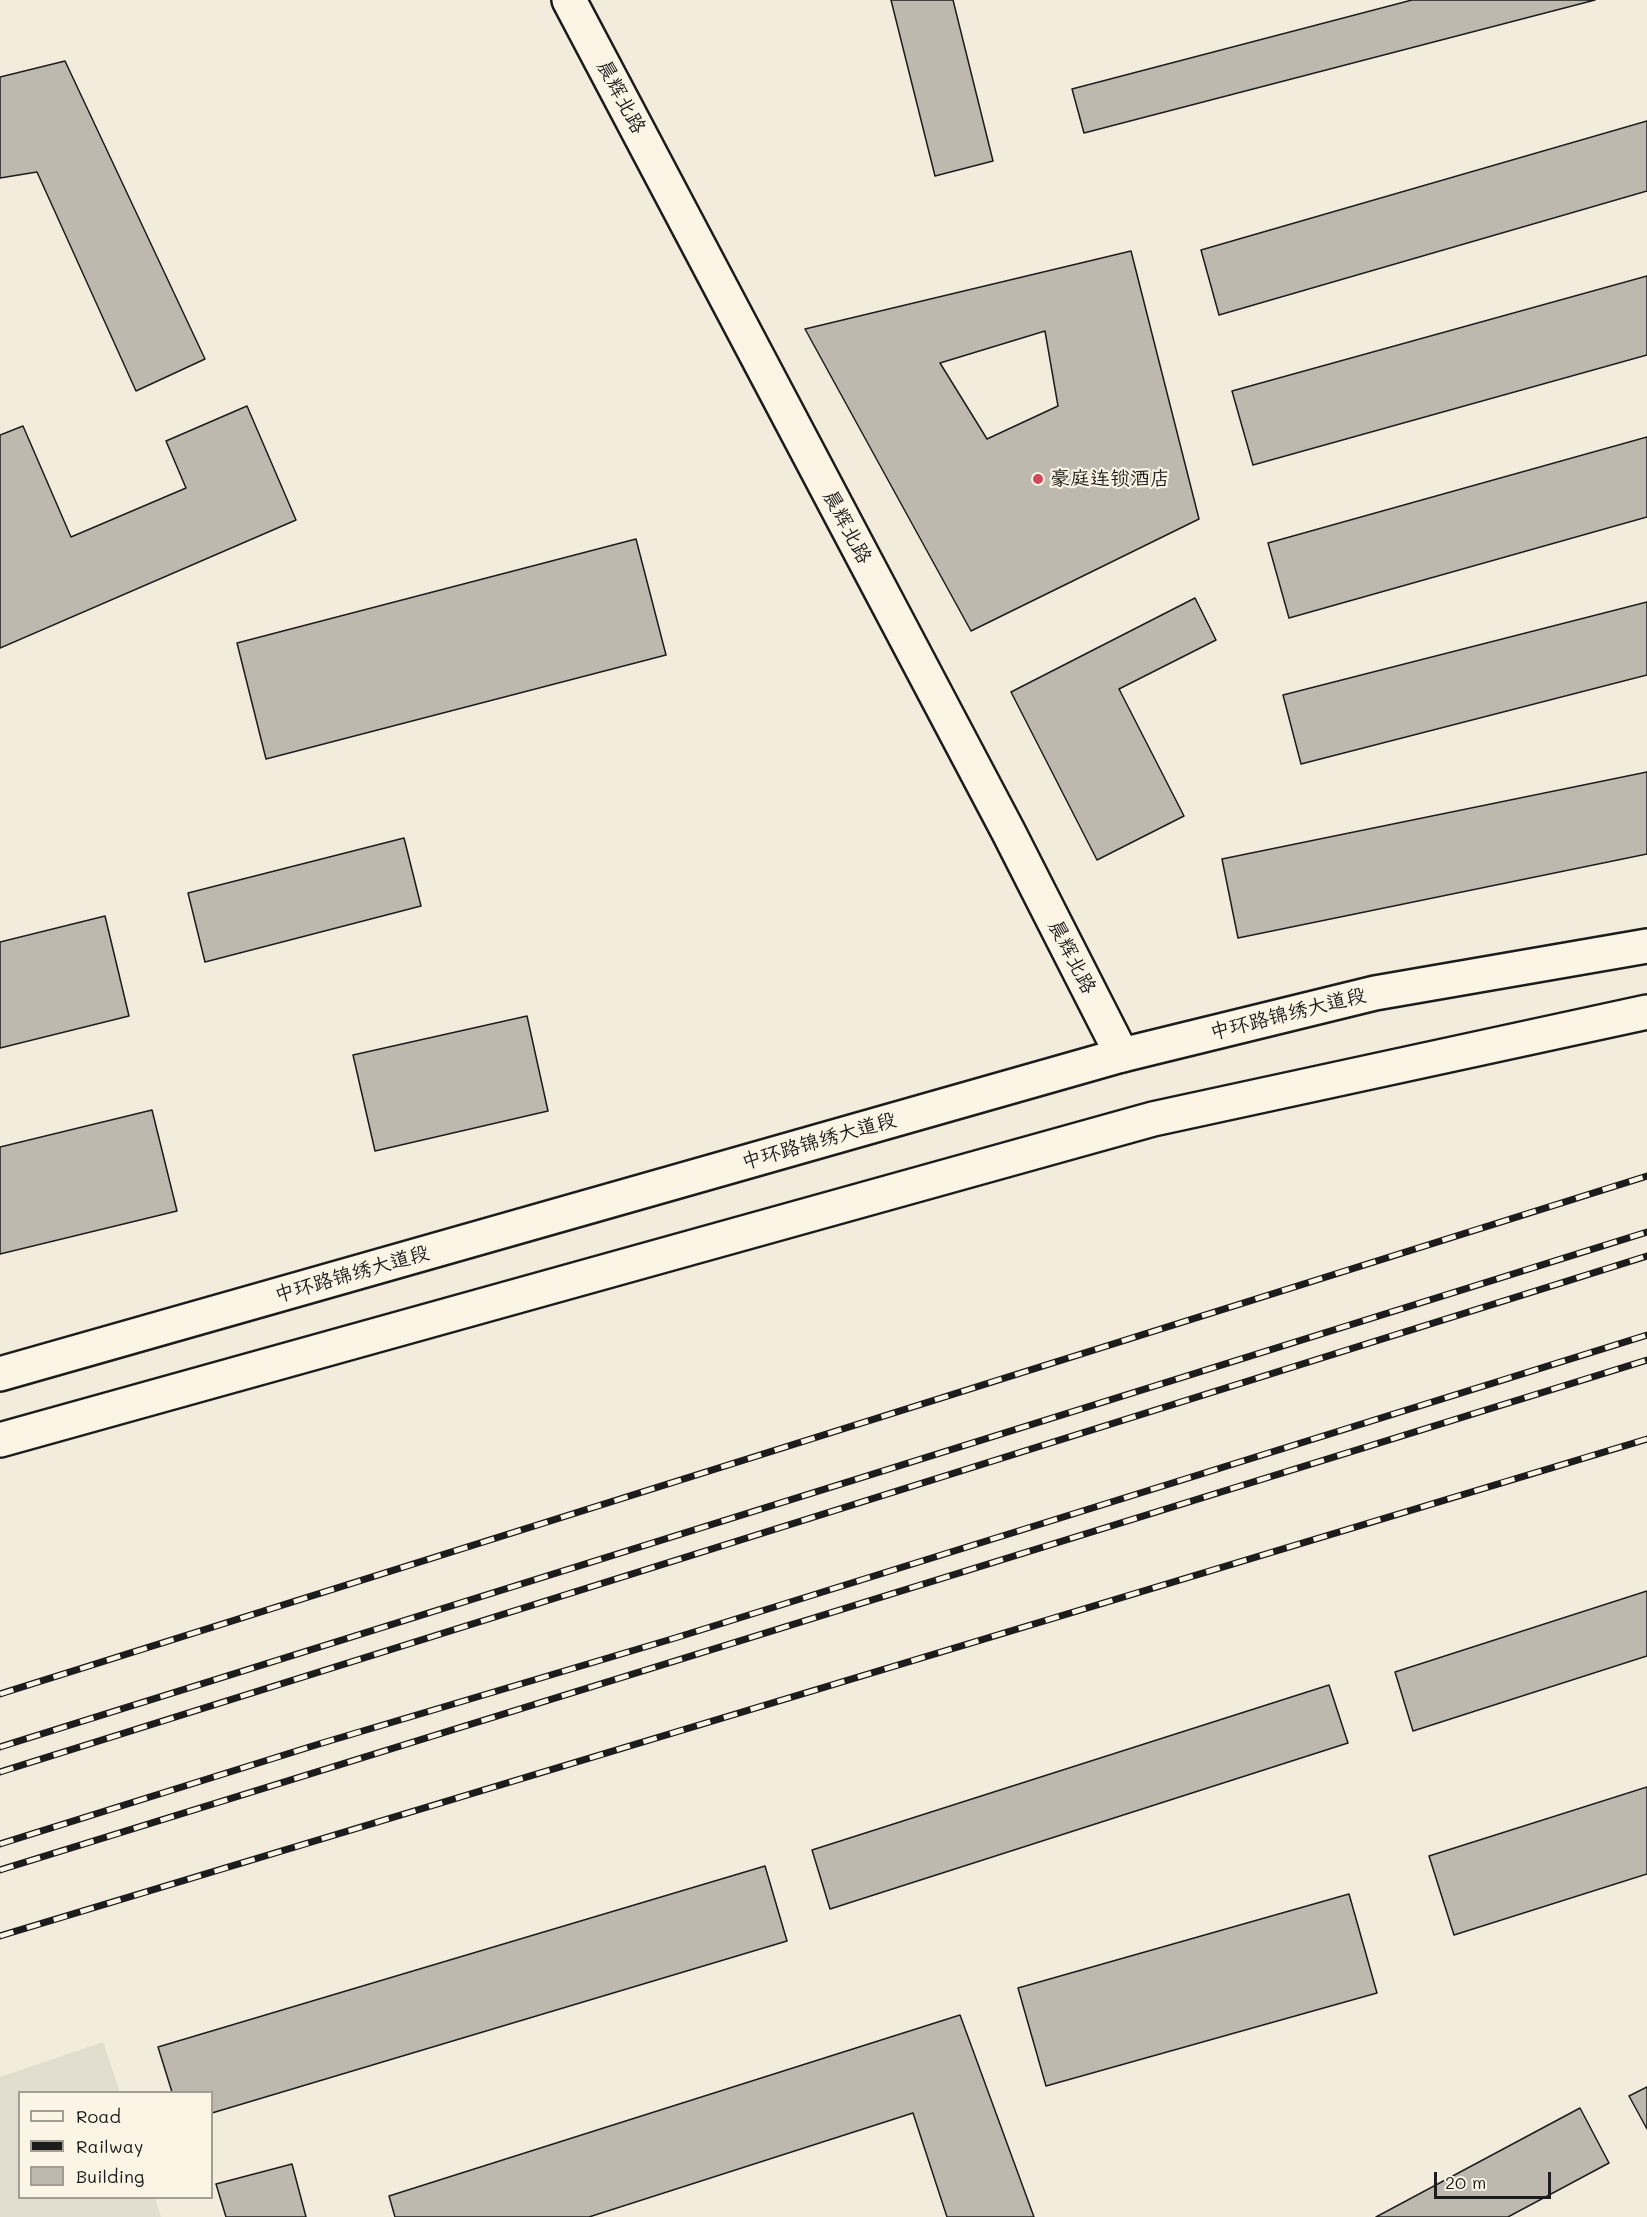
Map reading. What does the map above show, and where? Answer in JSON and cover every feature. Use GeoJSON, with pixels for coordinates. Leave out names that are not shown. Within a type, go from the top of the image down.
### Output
{"type":"FeatureCollection","features":[{"type":"Feature","properties":{"kind":"main road","name":"晨辉北路"},"geometry":{"type":"LineString","coordinates":[[570,0],[1008,831],[1122,1055]]}},
{"type":"Feature","properties":{"kind":"main road","name":"中环路锦绣大道段"},"geometry":{"type":"LineString","coordinates":[[0,1374],[1122,1055],[1375,993],[1647,946]]}},
{"type":"Feature","properties":{"kind":"main road"},"geometry":{"type":"LineString","coordinates":[[0,1440],[1153,1119],[1647,1012]]}},
{"type":"Feature","properties":{"kind":"shaded area"},"geometry":{"type":"Polygon","coordinates":[[[103,2042],[120,2091],[18,2091],[18,2199],[155,2199],[161,2217],[0,2217],[0,2077],[103,2042]]]}},
{"type":"Feature","properties":{"kind":"building"},"geometry":{"type":"Polygon","coordinates":[[[891,0],[953,0],[993,161],[935,176],[891,0]]]}},
{"type":"Feature","properties":{"kind":"building"},"geometry":{"type":"Polygon","coordinates":[[[1412,0],[1595,0],[1084,133],[1072,89],[1412,0]]]}},
{"type":"Feature","properties":{"kind":"building"},"geometry":{"type":"Polygon","coordinates":[[[65,61],[205,359],[136,391],[37,172],[0,178],[0,77],[65,61]]]}},
{"type":"Feature","properties":{"kind":"building"},"geometry":{"type":"Polygon","coordinates":[[[1647,121],[1647,191],[1219,315],[1201,250],[1647,121]]]}},
{"type":"Feature","properties":{"kind":"building","name":"豪庭连锁酒店"},"geometry":{"type":"Polygon","coordinates":[[[1131,251],[1199,519],[971,631],[805,329],[1131,251]],[[1045,331],[940,363],[987,439],[1058,406],[1045,331]]]}},
{"type":"Feature","properties":{"kind":"building"},"geometry":{"type":"Polygon","coordinates":[[[1647,276],[1647,355],[1253,465],[1232,391],[1647,276]]]}},
{"type":"Feature","properties":{"kind":"building"},"geometry":{"type":"Polygon","coordinates":[[[247,406],[296,520],[0,648],[0,435],[23,426],[71,537],[186,488],[166,441],[247,406]]]}},
{"type":"Feature","properties":{"kind":"building"},"geometry":{"type":"Polygon","coordinates":[[[1647,437],[1647,517],[1289,618],[1268,543],[1647,437]]]}},
{"type":"Feature","properties":{"kind":"building"},"geometry":{"type":"Polygon","coordinates":[[[636,539],[666,655],[266,759],[237,643],[636,539]]]}},
{"type":"Feature","properties":{"kind":"building"},"geometry":{"type":"Polygon","coordinates":[[[1195,598],[1216,640],[1119,689],[1184,816],[1097,860],[1011,692],[1195,598]]]}},
{"type":"Feature","properties":{"kind":"building"},"geometry":{"type":"Polygon","coordinates":[[[1647,602],[1647,675],[1301,764],[1283,695],[1647,602]]]}},
{"type":"Feature","properties":{"kind":"building"},"geometry":{"type":"Polygon","coordinates":[[[1647,772],[1647,854],[1238,938],[1222,859],[1647,772]]]}},
{"type":"Feature","properties":{"kind":"building"},"geometry":{"type":"Polygon","coordinates":[[[404,838],[421,906],[205,962],[188,893],[404,838]]]}},
{"type":"Feature","properties":{"kind":"building"},"geometry":{"type":"Polygon","coordinates":[[[105,916],[129,1016],[0,1048],[0,942],[105,916]]]}},
{"type":"Feature","properties":{"kind":"building"},"geometry":{"type":"Polygon","coordinates":[[[527,1016],[548,1111],[375,1151],[353,1055],[527,1016]]]}},
{"type":"Feature","properties":{"kind":"building"},"geometry":{"type":"Polygon","coordinates":[[[152,1110],[177,1211],[0,1254],[0,1147],[152,1110]]]}},
{"type":"Feature","properties":{"kind":"building"},"geometry":{"type":"Polygon","coordinates":[[[1647,1591],[1647,1656],[1413,1731],[1395,1672],[1647,1591]]]}},
{"type":"Feature","properties":{"kind":"building"},"geometry":{"type":"Polygon","coordinates":[[[1329,1685],[1348,1743],[830,1909],[812,1850],[1329,1685]]]}},
{"type":"Feature","properties":{"kind":"building"},"geometry":{"type":"Polygon","coordinates":[[[1647,1787],[1647,1874],[1454,1935],[1429,1856],[1647,1787]]]}},
{"type":"Feature","properties":{"kind":"building"},"geometry":{"type":"Polygon","coordinates":[[[765,1866],[787,1941],[213,2113],[213,2091],[172,2091],[158,2047],[765,1866]]]}},
{"type":"Feature","properties":{"kind":"building"},"geometry":{"type":"Polygon","coordinates":[[[1349,1894],[1377,1993],[1046,2086],[1018,1988],[1349,1894]]]}},
{"type":"Feature","properties":{"kind":"building"},"geometry":{"type":"Polygon","coordinates":[[[960,2015],[1034,2217],[947,2217],[913,2113],[589,2217],[395,2217],[389,2196],[960,2015]]]}},
{"type":"Feature","properties":{"kind":"building"},"geometry":{"type":"Polygon","coordinates":[[[1647,2087],[1647,2129],[1629,2096],[1647,2087]]]}},
{"type":"Feature","properties":{"kind":"building"},"geometry":{"type":"Polygon","coordinates":[[[1580,2108],[1609,2163],[1508,2217],[1376,2217],[1580,2108]]]}},
{"type":"Feature","properties":{"kind":"building"},"geometry":{"type":"Polygon","coordinates":[[[292,2164],[306,2217],[226,2217],[216,2184],[292,2164]]]}},
{"type":"Feature","properties":{"kind":"railway"},"geometry":{"type":"LineString","coordinates":[[0,1694],[1647,1176]]}},
{"type":"Feature","properties":{"kind":"railway"},"geometry":{"type":"LineString","coordinates":[[0,1747],[1647,1232]]}},
{"type":"Feature","properties":{"kind":"railway"},"geometry":{"type":"LineString","coordinates":[[0,1772],[1647,1256]]}},
{"type":"Feature","properties":{"kind":"railway"},"geometry":{"type":"LineString","coordinates":[[0,1844],[319,1744],[675,1638],[1647,1335]]}},
{"type":"Feature","properties":{"kind":"railway"},"geometry":{"type":"LineString","coordinates":[[0,1870],[1647,1360]]}},
{"type":"Feature","properties":{"kind":"railway"},"geometry":{"type":"LineString","coordinates":[[0,1936],[1647,1439]]}},
{"type":"Feature","properties":{"kind":"place","name":"豪庭连锁酒店"},"geometry":{"type":"Point","coordinates":[1038,479]}}]}
